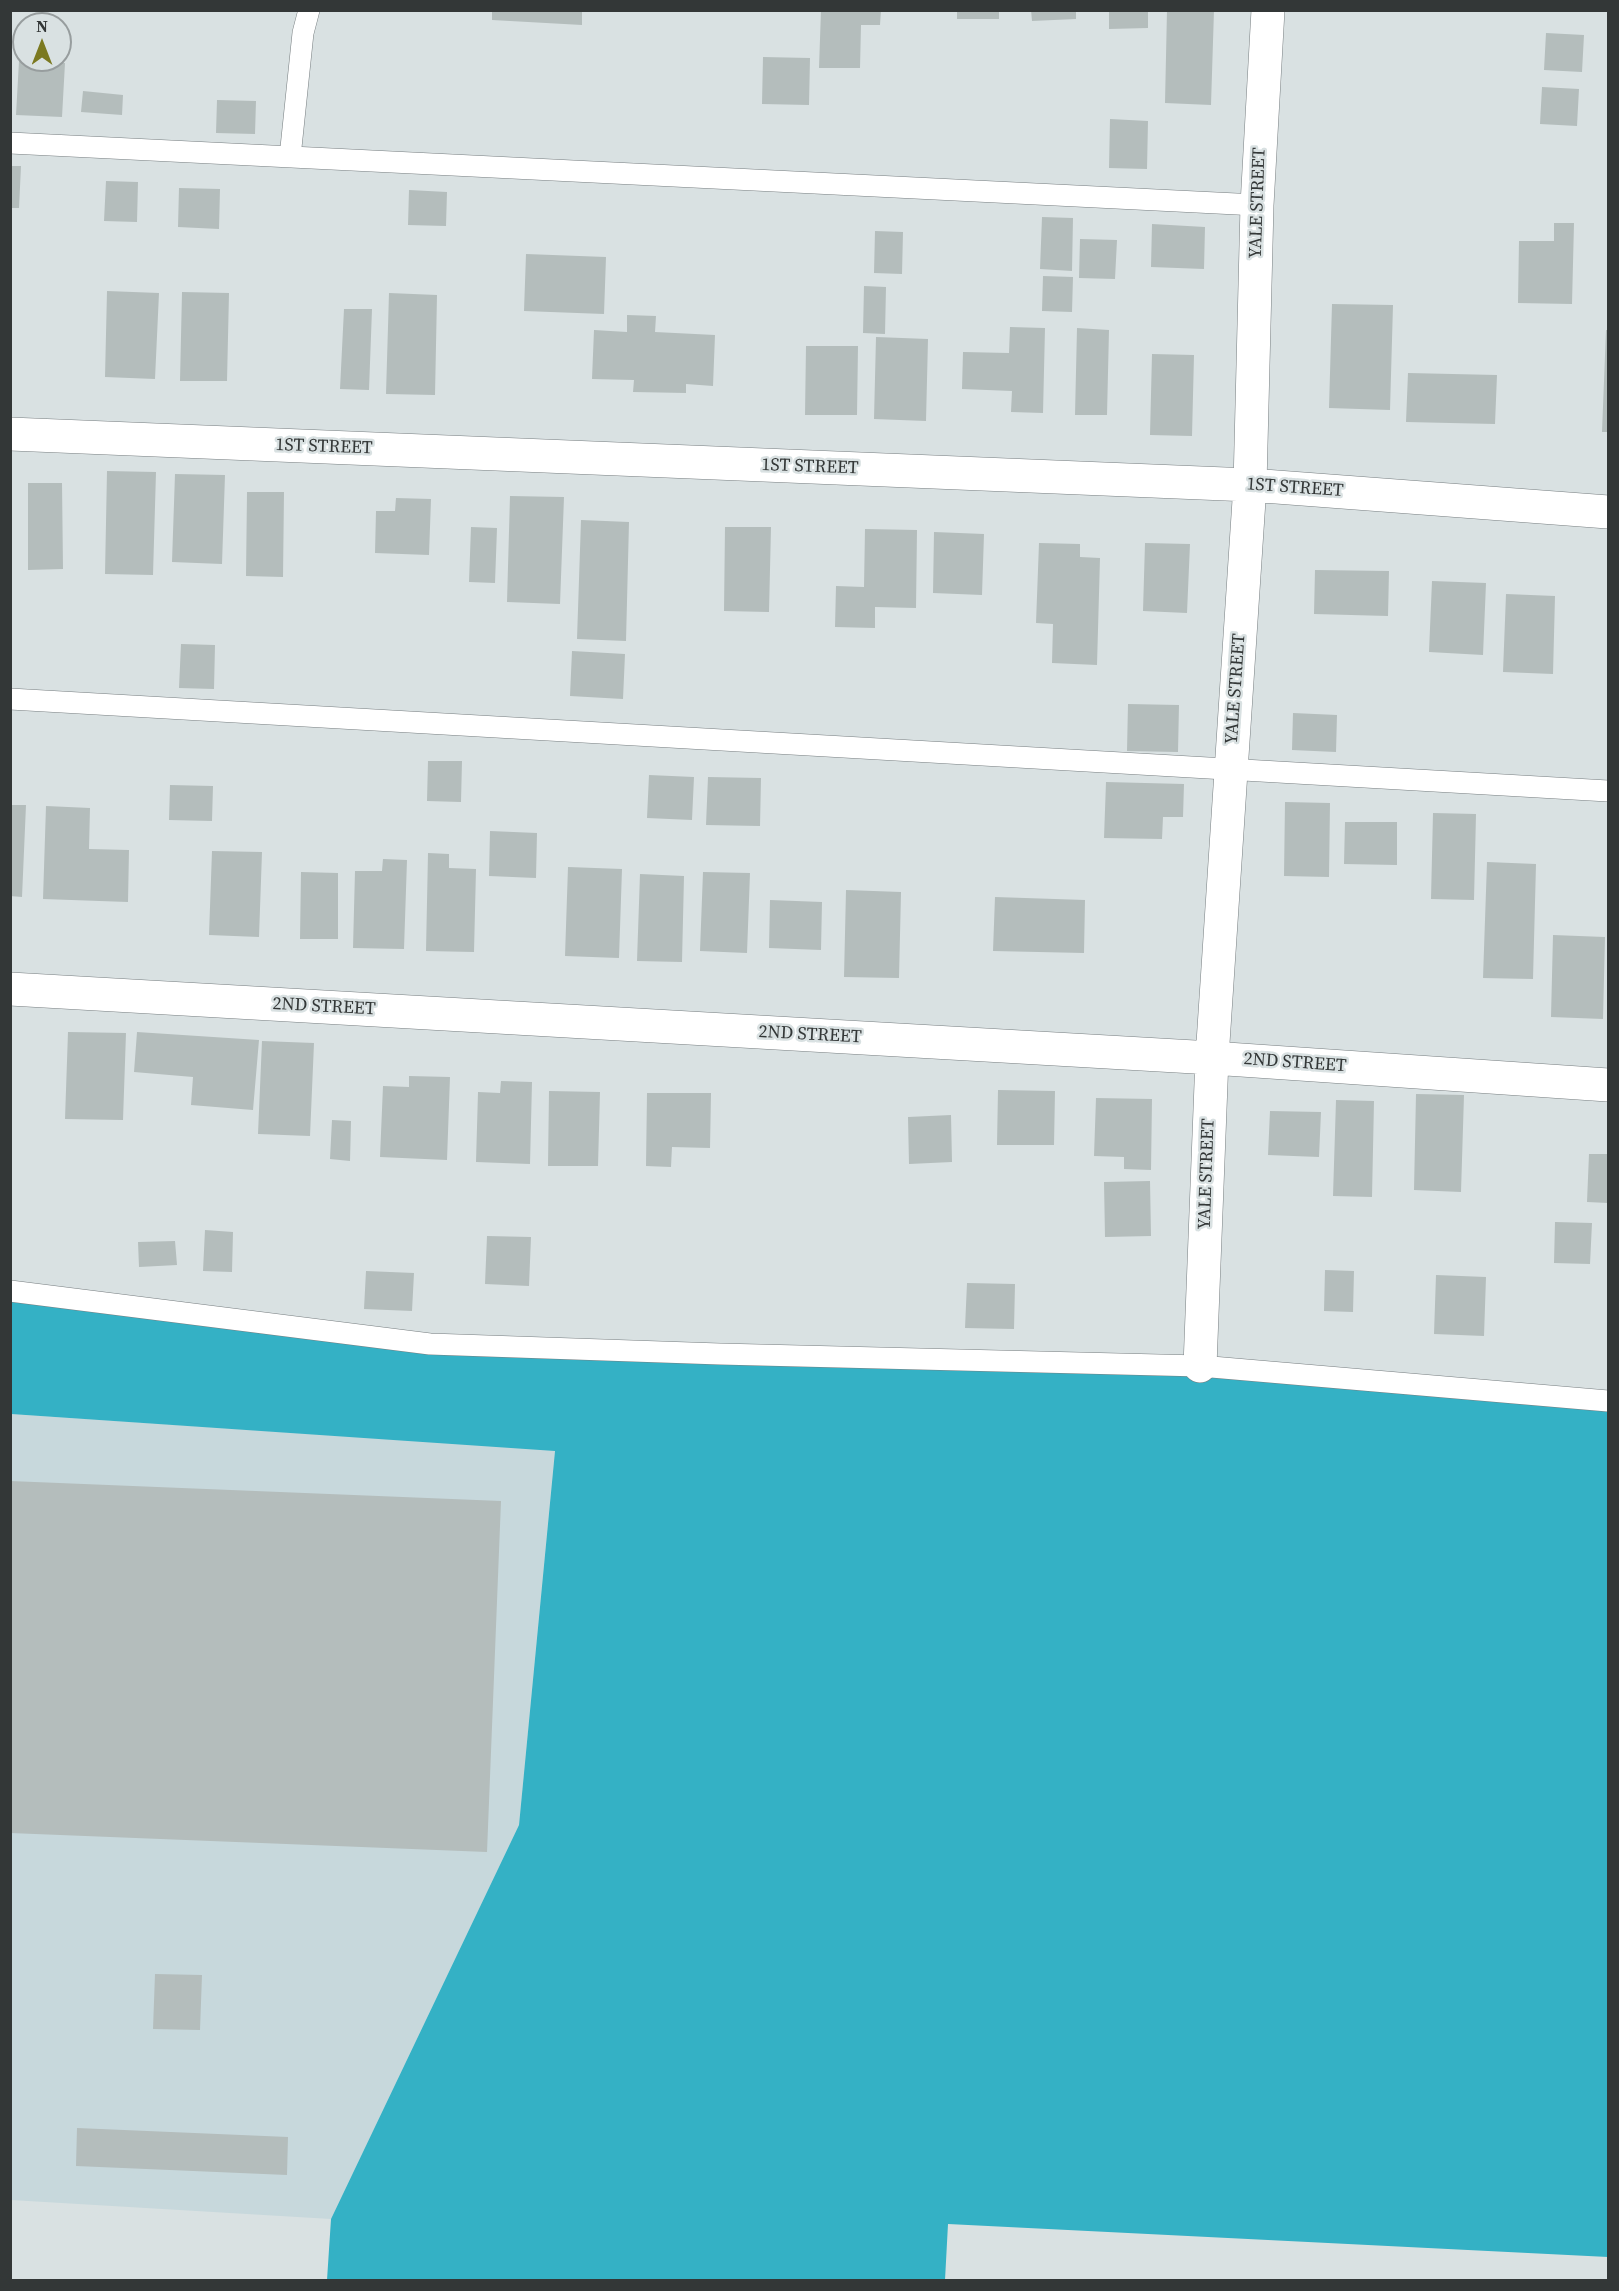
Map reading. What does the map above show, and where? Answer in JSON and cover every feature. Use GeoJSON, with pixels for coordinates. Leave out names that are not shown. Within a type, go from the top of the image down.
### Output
{"type":"FeatureCollection","features":[{"type":"Feature","properties":{"kind":"street","name":"YALE STREET"},"geometry":{"type":"LineString","coordinates":[[1200,1366],[1212,1058],[1250,485],[1257,205],[1268,10]]}},
{"type":"Feature","properties":{"kind":"street","name":"1ST STREET"},"geometry":{"type":"LineString","coordinates":[[10,434],[1250,485],[1608,512]]}},
{"type":"Feature","properties":{"kind":"street","name":"2ND STREET"},"geometry":{"type":"LineString","coordinates":[[10,989],[1212,1058],[1608,1085]]}},
{"type":"Feature","properties":{"kind":"lane"},"geometry":{"type":"LineString","coordinates":[[290,157],[303,33],[309,10]]}},
{"type":"Feature","properties":{"kind":"lane"},"geometry":{"type":"LineString","coordinates":[[10,143],[1257,205]]}},
{"type":"Feature","properties":{"kind":"lane"},"geometry":{"type":"LineString","coordinates":[[10,699],[1608,791]]}},
{"type":"Feature","properties":{"kind":"lane"},"geometry":{"type":"LineString","coordinates":[[10,1291],[430,1344],[709,1354],[1200,1366],[1608,1401]]}},
{"type":"Feature","properties":{"kind":"shaded area"},"geometry":{"type":"Polygon","coordinates":[[[10,1291],[430,1344],[1200,1366],[1608,1401],[1608,2257],[948,2224],[945,2280],[327,2280],[331,2219],[519,1825],[555,1451],[11,1414],[10,1291]]]}},
{"type":"Feature","properties":{"kind":"shaded area"},"geometry":{"type":"Polygon","coordinates":[[[10,1414],[555,1450],[519,1825],[331,2219],[11,2200],[10,1414]]]}},
{"type":"Feature","properties":{"kind":"building"},"geometry":{"type":"Polygon","coordinates":[[[492,10],[582,10],[582,25],[492,20],[492,10]]]}},
{"type":"Feature","properties":{"kind":"building"},"geometry":{"type":"Polygon","coordinates":[[[821,10],[881,10],[880,25],[861,25],[860,68],[819,68],[821,10]]]}},
{"type":"Feature","properties":{"kind":"building"},"geometry":{"type":"Polygon","coordinates":[[[957,10],[999,10],[999,19],[957,19],[957,10]]]}},
{"type":"Feature","properties":{"kind":"building"},"geometry":{"type":"Polygon","coordinates":[[[1031,10],[1076,10],[1076,19],[1032,21],[1031,10]]]}},
{"type":"Feature","properties":{"kind":"building"},"geometry":{"type":"Polygon","coordinates":[[[1109,10],[1148,10],[1148,28],[1109,29],[1109,10]]]}},
{"type":"Feature","properties":{"kind":"building"},"geometry":{"type":"Polygon","coordinates":[[[1167,10],[1214,10],[1211,105],[1165,103],[1167,10]]]}},
{"type":"Feature","properties":{"kind":"building"},"geometry":{"type":"Polygon","coordinates":[[[1546,33],[1584,35],[1582,72],[1544,70],[1546,33]]]}},
{"type":"Feature","properties":{"kind":"building"},"geometry":{"type":"Polygon","coordinates":[[[763,57],[810,58],[809,105],[762,104],[763,57]]]}},
{"type":"Feature","properties":{"kind":"building"},"geometry":{"type":"Polygon","coordinates":[[[18,72],[64,72],[62,117],[16,115],[18,72]]]}},
{"type":"Feature","properties":{"kind":"building"},"geometry":{"type":"Polygon","coordinates":[[[1542,87],[1579,89],[1577,126],[1540,124],[1542,87]]]}},
{"type":"Feature","properties":{"kind":"building"},"geometry":{"type":"Polygon","coordinates":[[[83,91],[123,95],[122,115],[81,112],[83,91]]]}},
{"type":"Feature","properties":{"kind":"building"},"geometry":{"type":"Polygon","coordinates":[[[217,100],[256,101],[255,134],[216,133],[217,100]]]}},
{"type":"Feature","properties":{"kind":"building"},"geometry":{"type":"Polygon","coordinates":[[[1110,119],[1148,121],[1147,169],[1109,168],[1110,119]]]}},
{"type":"Feature","properties":{"kind":"building"},"geometry":{"type":"Polygon","coordinates":[[[10,166],[21,166],[19,208],[10,208],[10,166]]]}},
{"type":"Feature","properties":{"kind":"building"},"geometry":{"type":"Polygon","coordinates":[[[106,181],[138,182],[137,222],[104,221],[106,181]]]}},
{"type":"Feature","properties":{"kind":"building"},"geometry":{"type":"Polygon","coordinates":[[[179,188],[220,189],[219,229],[178,227],[179,188]]]}},
{"type":"Feature","properties":{"kind":"building"},"geometry":{"type":"Polygon","coordinates":[[[409,190],[447,192],[446,226],[408,225],[409,190]]]}},
{"type":"Feature","properties":{"kind":"building"},"geometry":{"type":"Polygon","coordinates":[[[1042,217],[1073,218],[1072,271],[1040,269],[1042,217]]]}},
{"type":"Feature","properties":{"kind":"building"},"geometry":{"type":"Polygon","coordinates":[[[1554,223],[1574,223],[1572,304],[1518,303],[1519,241],[1554,241],[1554,223]]]}},
{"type":"Feature","properties":{"kind":"building"},"geometry":{"type":"Polygon","coordinates":[[[1152,224],[1205,227],[1204,269],[1151,267],[1152,224]]]}},
{"type":"Feature","properties":{"kind":"building"},"geometry":{"type":"Polygon","coordinates":[[[875,231],[903,232],[902,274],[874,273],[875,231]]]}},
{"type":"Feature","properties":{"kind":"building"},"geometry":{"type":"Polygon","coordinates":[[[1080,239],[1117,240],[1115,279],[1079,278],[1080,239]]]}},
{"type":"Feature","properties":{"kind":"building"},"geometry":{"type":"Polygon","coordinates":[[[526,254],[606,257],[604,314],[524,311],[526,254]]]}},
{"type":"Feature","properties":{"kind":"building"},"geometry":{"type":"Polygon","coordinates":[[[1043,276],[1073,277],[1072,312],[1042,311],[1043,276]]]}},
{"type":"Feature","properties":{"kind":"building"},"geometry":{"type":"Polygon","coordinates":[[[864,286],[886,287],[885,334],[863,333],[864,286]]]}},
{"type":"Feature","properties":{"kind":"building"},"geometry":{"type":"Polygon","coordinates":[[[107,291],[159,293],[155,379],[105,377],[107,291]]]}},
{"type":"Feature","properties":{"kind":"building"},"geometry":{"type":"Polygon","coordinates":[[[182,292],[229,293],[227,381],[180,381],[182,292]]]}},
{"type":"Feature","properties":{"kind":"building"},"geometry":{"type":"Polygon","coordinates":[[[389,293],[437,295],[435,395],[386,394],[389,293]]]}},
{"type":"Feature","properties":{"kind":"building"},"geometry":{"type":"Polygon","coordinates":[[[1332,304],[1393,305],[1390,410],[1329,408],[1332,304]]]}},
{"type":"Feature","properties":{"kind":"building"},"geometry":{"type":"Polygon","coordinates":[[[344,309],[372,309],[369,390],[340,389],[344,309]]]}},
{"type":"Feature","properties":{"kind":"building"},"geometry":{"type":"Polygon","coordinates":[[[627,315],[656,316],[655,332],[715,335],[713,386],[686,384],[686,393],[633,392],[634,380],[592,379],[594,330],[627,332],[627,315]]]}},
{"type":"Feature","properties":{"kind":"building"},"geometry":{"type":"Polygon","coordinates":[[[1010,327],[1045,328],[1043,413],[1011,412],[1012,391],[962,389],[963,352],[1009,353],[1010,327]]]}},
{"type":"Feature","properties":{"kind":"building"},"geometry":{"type":"Polygon","coordinates":[[[1077,328],[1109,330],[1107,415],[1075,415],[1077,328]]]}},
{"type":"Feature","properties":{"kind":"building"},"geometry":{"type":"Polygon","coordinates":[[[1606,330],[1608,330],[1608,432],[1602,432],[1606,330]]]}},
{"type":"Feature","properties":{"kind":"building"},"geometry":{"type":"Polygon","coordinates":[[[876,337],[928,339],[926,421],[874,419],[876,337]]]}},
{"type":"Feature","properties":{"kind":"building"},"geometry":{"type":"Polygon","coordinates":[[[806,346],[858,346],[857,415],[805,415],[806,346]]]}},
{"type":"Feature","properties":{"kind":"building"},"geometry":{"type":"Polygon","coordinates":[[[1152,354],[1194,355],[1192,436],[1150,435],[1152,354]]]}},
{"type":"Feature","properties":{"kind":"building"},"geometry":{"type":"Polygon","coordinates":[[[1408,373],[1497,375],[1495,424],[1406,422],[1408,373]]]}},
{"type":"Feature","properties":{"kind":"building"},"geometry":{"type":"Polygon","coordinates":[[[107,471],[156,472],[153,575],[105,574],[107,471]]]}},
{"type":"Feature","properties":{"kind":"building"},"geometry":{"type":"Polygon","coordinates":[[[175,474],[225,475],[222,564],[172,562],[175,474]]]}},
{"type":"Feature","properties":{"kind":"building"},"geometry":{"type":"Polygon","coordinates":[[[28,483],[62,483],[63,569],[28,570],[28,483]]]}},
{"type":"Feature","properties":{"kind":"building"},"geometry":{"type":"Polygon","coordinates":[[[247,492],[284,492],[283,577],[246,576],[247,492]]]}},
{"type":"Feature","properties":{"kind":"building"},"geometry":{"type":"Polygon","coordinates":[[[510,496],[564,497],[560,604],[507,602],[510,496]]]}},
{"type":"Feature","properties":{"kind":"building"},"geometry":{"type":"Polygon","coordinates":[[[396,498],[431,499],[429,555],[375,553],[376,511],[395,511],[396,498]]]}},
{"type":"Feature","properties":{"kind":"building"},"geometry":{"type":"Polygon","coordinates":[[[581,520],[629,522],[626,641],[577,639],[581,520]]]}},
{"type":"Feature","properties":{"kind":"building"},"geometry":{"type":"Polygon","coordinates":[[[471,527],[497,528],[495,583],[469,582],[471,527]]]}},
{"type":"Feature","properties":{"kind":"building"},"geometry":{"type":"Polygon","coordinates":[[[725,527],[771,527],[769,612],[724,611],[725,527]]]}},
{"type":"Feature","properties":{"kind":"building"},"geometry":{"type":"Polygon","coordinates":[[[865,529],[917,530],[916,608],[875,607],[875,628],[835,627],[836,586],[864,587],[865,529]]]}},
{"type":"Feature","properties":{"kind":"building"},"geometry":{"type":"Polygon","coordinates":[[[934,532],[984,534],[982,595],[933,593],[934,532]]]}},
{"type":"Feature","properties":{"kind":"building"},"geometry":{"type":"Polygon","coordinates":[[[1039,543],[1080,544],[1080,557],[1100,558],[1097,665],[1052,663],[1053,624],[1036,623],[1039,543]]]}},
{"type":"Feature","properties":{"kind":"building"},"geometry":{"type":"Polygon","coordinates":[[[1145,543],[1190,544],[1187,613],[1143,611],[1145,543]]]}},
{"type":"Feature","properties":{"kind":"building"},"geometry":{"type":"Polygon","coordinates":[[[1315,570],[1389,571],[1388,616],[1314,614],[1315,570]]]}},
{"type":"Feature","properties":{"kind":"building"},"geometry":{"type":"Polygon","coordinates":[[[1432,581],[1486,583],[1483,655],[1429,652],[1432,581]]]}},
{"type":"Feature","properties":{"kind":"building"},"geometry":{"type":"Polygon","coordinates":[[[1506,594],[1555,596],[1553,674],[1503,672],[1506,594]]]}},
{"type":"Feature","properties":{"kind":"building"},"geometry":{"type":"Polygon","coordinates":[[[181,644],[215,645],[214,689],[179,688],[181,644]]]}},
{"type":"Feature","properties":{"kind":"building"},"geometry":{"type":"Polygon","coordinates":[[[572,651],[625,654],[623,699],[570,696],[572,651]]]}},
{"type":"Feature","properties":{"kind":"building"},"geometry":{"type":"Polygon","coordinates":[[[1128,704],[1179,705],[1178,752],[1127,751],[1128,704]]]}},
{"type":"Feature","properties":{"kind":"building"},"geometry":{"type":"Polygon","coordinates":[[[1293,713],[1337,715],[1336,752],[1292,750],[1293,713]]]}},
{"type":"Feature","properties":{"kind":"building"},"geometry":{"type":"Polygon","coordinates":[[[428,761],[462,761],[461,802],[427,801],[428,761]]]}},
{"type":"Feature","properties":{"kind":"building"},"geometry":{"type":"Polygon","coordinates":[[[649,775],[694,777],[692,820],[647,818],[649,775]]]}},
{"type":"Feature","properties":{"kind":"building"},"geometry":{"type":"Polygon","coordinates":[[[708,777],[761,778],[760,826],[706,825],[708,777]]]}},
{"type":"Feature","properties":{"kind":"building"},"geometry":{"type":"Polygon","coordinates":[[[1106,782],[1184,784],[1183,817],[1163,817],[1162,839],[1104,838],[1106,782]]]}},
{"type":"Feature","properties":{"kind":"building"},"geometry":{"type":"Polygon","coordinates":[[[170,785],[213,786],[212,821],[169,820],[170,785]]]}},
{"type":"Feature","properties":{"kind":"building"},"geometry":{"type":"Polygon","coordinates":[[[1285,802],[1330,803],[1329,877],[1284,876],[1285,802]]]}},
{"type":"Feature","properties":{"kind":"building"},"geometry":{"type":"Polygon","coordinates":[[[10,805],[26,805],[22,897],[10,896],[10,805]]]}},
{"type":"Feature","properties":{"kind":"building"},"geometry":{"type":"Polygon","coordinates":[[[46,806],[90,808],[89,849],[129,850],[128,902],[43,899],[46,806]]]}},
{"type":"Feature","properties":{"kind":"building"},"geometry":{"type":"Polygon","coordinates":[[[1433,813],[1476,814],[1474,900],[1431,899],[1433,813]]]}},
{"type":"Feature","properties":{"kind":"building"},"geometry":{"type":"Polygon","coordinates":[[[1345,822],[1397,822],[1397,865],[1344,864],[1345,822]]]}},
{"type":"Feature","properties":{"kind":"building"},"geometry":{"type":"Polygon","coordinates":[[[490,831],[537,833],[536,878],[489,876],[490,831]]]}},
{"type":"Feature","properties":{"kind":"building"},"geometry":{"type":"Polygon","coordinates":[[[212,851],[262,852],[259,937],[209,935],[212,851]]]}},
{"type":"Feature","properties":{"kind":"building"},"geometry":{"type":"Polygon","coordinates":[[[428,853],[449,854],[449,868],[476,869],[474,952],[426,951],[428,853]]]}},
{"type":"Feature","properties":{"kind":"building"},"geometry":{"type":"Polygon","coordinates":[[[383,859],[407,860],[404,949],[353,948],[355,871],[382,871],[383,859]]]}},
{"type":"Feature","properties":{"kind":"building"},"geometry":{"type":"Polygon","coordinates":[[[1487,862],[1536,864],[1533,979],[1483,978],[1487,862]]]}},
{"type":"Feature","properties":{"kind":"building"},"geometry":{"type":"Polygon","coordinates":[[[568,867],[622,869],[619,958],[565,956],[568,867]]]}},
{"type":"Feature","properties":{"kind":"building"},"geometry":{"type":"Polygon","coordinates":[[[301,872],[338,873],[338,939],[300,939],[301,872]]]}},
{"type":"Feature","properties":{"kind":"building"},"geometry":{"type":"Polygon","coordinates":[[[703,872],[750,873],[747,953],[700,951],[703,872]]]}},
{"type":"Feature","properties":{"kind":"building"},"geometry":{"type":"Polygon","coordinates":[[[640,874],[684,876],[682,962],[637,961],[640,874]]]}},
{"type":"Feature","properties":{"kind":"building"},"geometry":{"type":"Polygon","coordinates":[[[846,890],[901,892],[899,978],[844,977],[846,890]]]}},
{"type":"Feature","properties":{"kind":"building"},"geometry":{"type":"Polygon","coordinates":[[[995,897],[1085,900],[1084,953],[993,951],[995,897]]]}},
{"type":"Feature","properties":{"kind":"building"},"geometry":{"type":"Polygon","coordinates":[[[770,900],[822,902],[821,950],[769,948],[770,900]]]}},
{"type":"Feature","properties":{"kind":"building"},"geometry":{"type":"Polygon","coordinates":[[[1553,935],[1605,937],[1603,1019],[1551,1017],[1553,935]]]}},
{"type":"Feature","properties":{"kind":"building"},"geometry":{"type":"Polygon","coordinates":[[[68,1032],[126,1033],[123,1120],[65,1119],[68,1032]]]}},
{"type":"Feature","properties":{"kind":"building"},"geometry":{"type":"Polygon","coordinates":[[[137,1032],[259,1040],[253,1110],[191,1105],[193,1077],[134,1072],[137,1032]]]}},
{"type":"Feature","properties":{"kind":"building"},"geometry":{"type":"Polygon","coordinates":[[[262,1041],[314,1043],[310,1136],[258,1134],[262,1041]]]}},
{"type":"Feature","properties":{"kind":"building"},"geometry":{"type":"Polygon","coordinates":[[[409,1076],[450,1077],[447,1160],[380,1157],[383,1086],[409,1087],[409,1076]]]}},
{"type":"Feature","properties":{"kind":"building"},"geometry":{"type":"Polygon","coordinates":[[[501,1081],[532,1082],[530,1164],[476,1162],[478,1092],[500,1093],[501,1081]]]}},
{"type":"Feature","properties":{"kind":"building"},"geometry":{"type":"Polygon","coordinates":[[[998,1090],[1055,1091],[1054,1145],[997,1145],[998,1090]]]}},
{"type":"Feature","properties":{"kind":"building"},"geometry":{"type":"Polygon","coordinates":[[[549,1091],[600,1092],[598,1166],[548,1166],[549,1091]]]}},
{"type":"Feature","properties":{"kind":"building"},"geometry":{"type":"Polygon","coordinates":[[[647,1093],[711,1093],[710,1148],[672,1147],[671,1167],[646,1166],[647,1093]]]}},
{"type":"Feature","properties":{"kind":"building"},"geometry":{"type":"Polygon","coordinates":[[[1416,1094],[1464,1095],[1461,1192],[1414,1190],[1416,1094]]]}},
{"type":"Feature","properties":{"kind":"building"},"geometry":{"type":"Polygon","coordinates":[[[1096,1098],[1152,1099],[1151,1170],[1124,1169],[1124,1157],[1094,1156],[1096,1098]]]}},
{"type":"Feature","properties":{"kind":"building"},"geometry":{"type":"Polygon","coordinates":[[[1336,1100],[1374,1101],[1372,1197],[1333,1196],[1336,1100]]]}},
{"type":"Feature","properties":{"kind":"building"},"geometry":{"type":"Polygon","coordinates":[[[1270,1111],[1321,1112],[1319,1157],[1268,1155],[1270,1111]]]}},
{"type":"Feature","properties":{"kind":"building"},"geometry":{"type":"Polygon","coordinates":[[[951,1115],[952,1162],[909,1164],[908,1117],[951,1115]]]}},
{"type":"Feature","properties":{"kind":"building"},"geometry":{"type":"Polygon","coordinates":[[[332,1120],[351,1121],[350,1161],[330,1159],[332,1120]]]}},
{"type":"Feature","properties":{"kind":"building"},"geometry":{"type":"Polygon","coordinates":[[[1589,1154],[1608,1154],[1608,1203],[1587,1202],[1589,1154]]]}},
{"type":"Feature","properties":{"kind":"building"},"geometry":{"type":"Polygon","coordinates":[[[1150,1181],[1151,1236],[1105,1237],[1104,1182],[1150,1181]]]}},
{"type":"Feature","properties":{"kind":"building"},"geometry":{"type":"Polygon","coordinates":[[[1555,1222],[1592,1223],[1590,1264],[1554,1263],[1555,1222]]]}},
{"type":"Feature","properties":{"kind":"building"},"geometry":{"type":"Polygon","coordinates":[[[205,1230],[233,1232],[232,1272],[203,1271],[205,1230]]]}},
{"type":"Feature","properties":{"kind":"building"},"geometry":{"type":"Polygon","coordinates":[[[487,1236],[531,1237],[529,1286],[485,1284],[487,1236]]]}},
{"type":"Feature","properties":{"kind":"building"},"geometry":{"type":"Polygon","coordinates":[[[175,1241],[177,1265],[139,1267],[138,1242],[175,1241]]]}},
{"type":"Feature","properties":{"kind":"building"},"geometry":{"type":"Polygon","coordinates":[[[1325,1270],[1354,1271],[1353,1312],[1324,1311],[1325,1270]]]}},
{"type":"Feature","properties":{"kind":"building"},"geometry":{"type":"Polygon","coordinates":[[[366,1271],[414,1273],[412,1311],[364,1309],[366,1271]]]}},
{"type":"Feature","properties":{"kind":"building"},"geometry":{"type":"Polygon","coordinates":[[[1436,1275],[1486,1277],[1484,1336],[1434,1334],[1436,1275]]]}},
{"type":"Feature","properties":{"kind":"building"},"geometry":{"type":"Polygon","coordinates":[[[967,1283],[1015,1284],[1014,1329],[965,1328],[967,1283]]]}},
{"type":"Feature","properties":{"kind":"building"},"geometry":{"type":"Polygon","coordinates":[[[10,1481],[501,1501],[487,1852],[10,1833],[10,1481]]]}},
{"type":"Feature","properties":{"kind":"building"},"geometry":{"type":"Polygon","coordinates":[[[155,1974],[202,1975],[200,2030],[153,2029],[155,1974]]]}},
{"type":"Feature","properties":{"kind":"building"},"geometry":{"type":"Polygon","coordinates":[[[77,2128],[288,2137],[287,2175],[76,2166],[77,2128]]]}}]}
